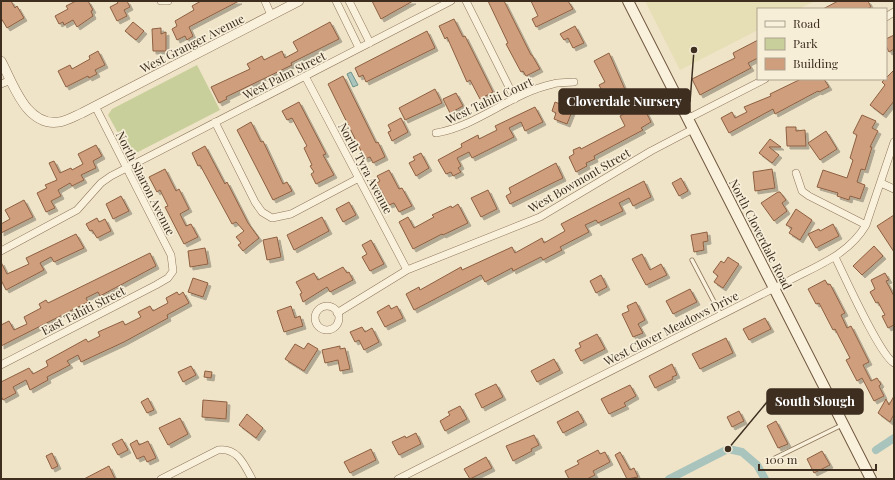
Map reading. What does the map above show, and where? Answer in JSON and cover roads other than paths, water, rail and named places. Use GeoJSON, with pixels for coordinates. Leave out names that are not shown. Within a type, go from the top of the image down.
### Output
{"type":"FeatureCollection","features":[{"type":"Feature","properties":{"kind":"main road","name":"North Cloverdale Road"},"geometry":{"type":"LineString","coordinates":[[628,1],[871,479]]}},
{"type":"Feature","properties":{"kind":"street"},"geometry":{"type":"LineString","coordinates":[[161,1],[168,1]]}},
{"type":"Feature","properties":{"kind":"street"},"geometry":{"type":"LineString","coordinates":[[264,1],[271,15]]}},
{"type":"Feature","properties":{"kind":"street","name":"West Granger Avenue"},"geometry":{"type":"LineString","coordinates":[[11,80],[28,110],[36,116],[48,122],[68,120],[299,1]]}},
{"type":"Feature","properties":{"kind":"street"},"geometry":{"type":"LineString","coordinates":[[336,1],[359,48]]}},
{"type":"Feature","properties":{"kind":"street"},"geometry":{"type":"LineString","coordinates":[[349,1],[370,43]]}},
{"type":"Feature","properties":{"kind":"street","name":"West Palm Street"},"geometry":{"type":"LineString","coordinates":[[1,251],[77,210],[101,182],[451,1]]}},
{"type":"Feature","properties":{"kind":"street"},"geometry":{"type":"LineString","coordinates":[[466,1],[515,98]]}},
{"type":"Feature","properties":{"kind":"street"},"geometry":{"type":"LineString","coordinates":[[1,60],[11,80],[1,84]]}},
{"type":"Feature","properties":{"kind":"street","name":"North Tyra Avenue"},"geometry":{"type":"LineString","coordinates":[[305,76],[407,270]]}},
{"type":"Feature","properties":{"kind":"street"},"geometry":{"type":"LineString","coordinates":[[687,119],[763,80]]}},
{"type":"Feature","properties":{"kind":"street","name":"West Tahiti Court"},"geometry":{"type":"LineString","coordinates":[[436,133],[458,128],[515,98],[553,84],[574,82]]}},
{"type":"Feature","properties":{"kind":"street","name":"North Sharon Avenue"},"geometry":{"type":"LineString","coordinates":[[95,106],[171,255],[172,271]]}},
{"type":"Feature","properties":{"kind":"street"},"geometry":{"type":"LineString","coordinates":[[215,122],[254,202],[262,212],[272,218],[291,214],[359,178]]}},
{"type":"Feature","properties":{"kind":"street","name":"West Bowmont Street"},"geometry":{"type":"LineString","coordinates":[[337,313],[407,270],[540,217],[651,151],[693,129]]}},
{"type":"Feature","properties":{"kind":"street","name":"West Clover Meadows Drive"},"geometry":{"type":"LineString","coordinates":[[398,479],[835,257],[854,243],[866,225],[894,142]]}},
{"type":"Feature","properties":{"kind":"street"},"geometry":{"type":"LineString","coordinates":[[796,173],[802,191],[866,225]]}},
{"type":"Feature","properties":{"kind":"street"},"geometry":{"type":"LineString","coordinates":[[881,183],[894,189]]}},
{"type":"Feature","properties":{"kind":"street"},"geometry":{"type":"LineString","coordinates":[[835,257],[886,357],[894,363]]}},
{"type":"Feature","properties":{"kind":"street","name":"East Tahiti Street"},"geometry":{"type":"LineString","coordinates":[[1,365],[159,283],[168,278],[172,271]]}},
{"type":"Feature","properties":{"kind":"street"},"geometry":{"type":"LineString","coordinates":[[161,479],[218,450],[228,450],[238,455],[243,461],[252,479]]}},
{"type":"Feature","properties":{"kind":"lane"},"geometry":{"type":"LineString","coordinates":[[692,260],[721,315]]}},
{"type":"Feature","properties":{"kind":"lane"},"geometry":{"type":"LineString","coordinates":[[776,458],[843,425]]}},
{"type":"Feature","properties":{"kind":"water"},"geometry":{"type":"Polygon","coordinates":[[[351,72],[358,85],[353,87],[347,74],[351,72]]]}},
{"type":"Feature","properties":{"kind":"waterway"},"geometry":{"type":"LineString","coordinates":[[876,450],[894,438]]}},
{"type":"Feature","properties":{"kind":"waterway"},"geometry":{"type":"LineString","coordinates":[[669,479],[728,449],[742,452],[757,465],[765,479]]}},
{"type":"Feature","properties":{"kind":"place","name":"Cloverdale Nursery"},"geometry":{"type":"Point","coordinates":[694,50]}},
{"type":"Feature","properties":{"kind":"place","name":"South Slough"},"geometry":{"type":"Point","coordinates":[728,449]}}]}
